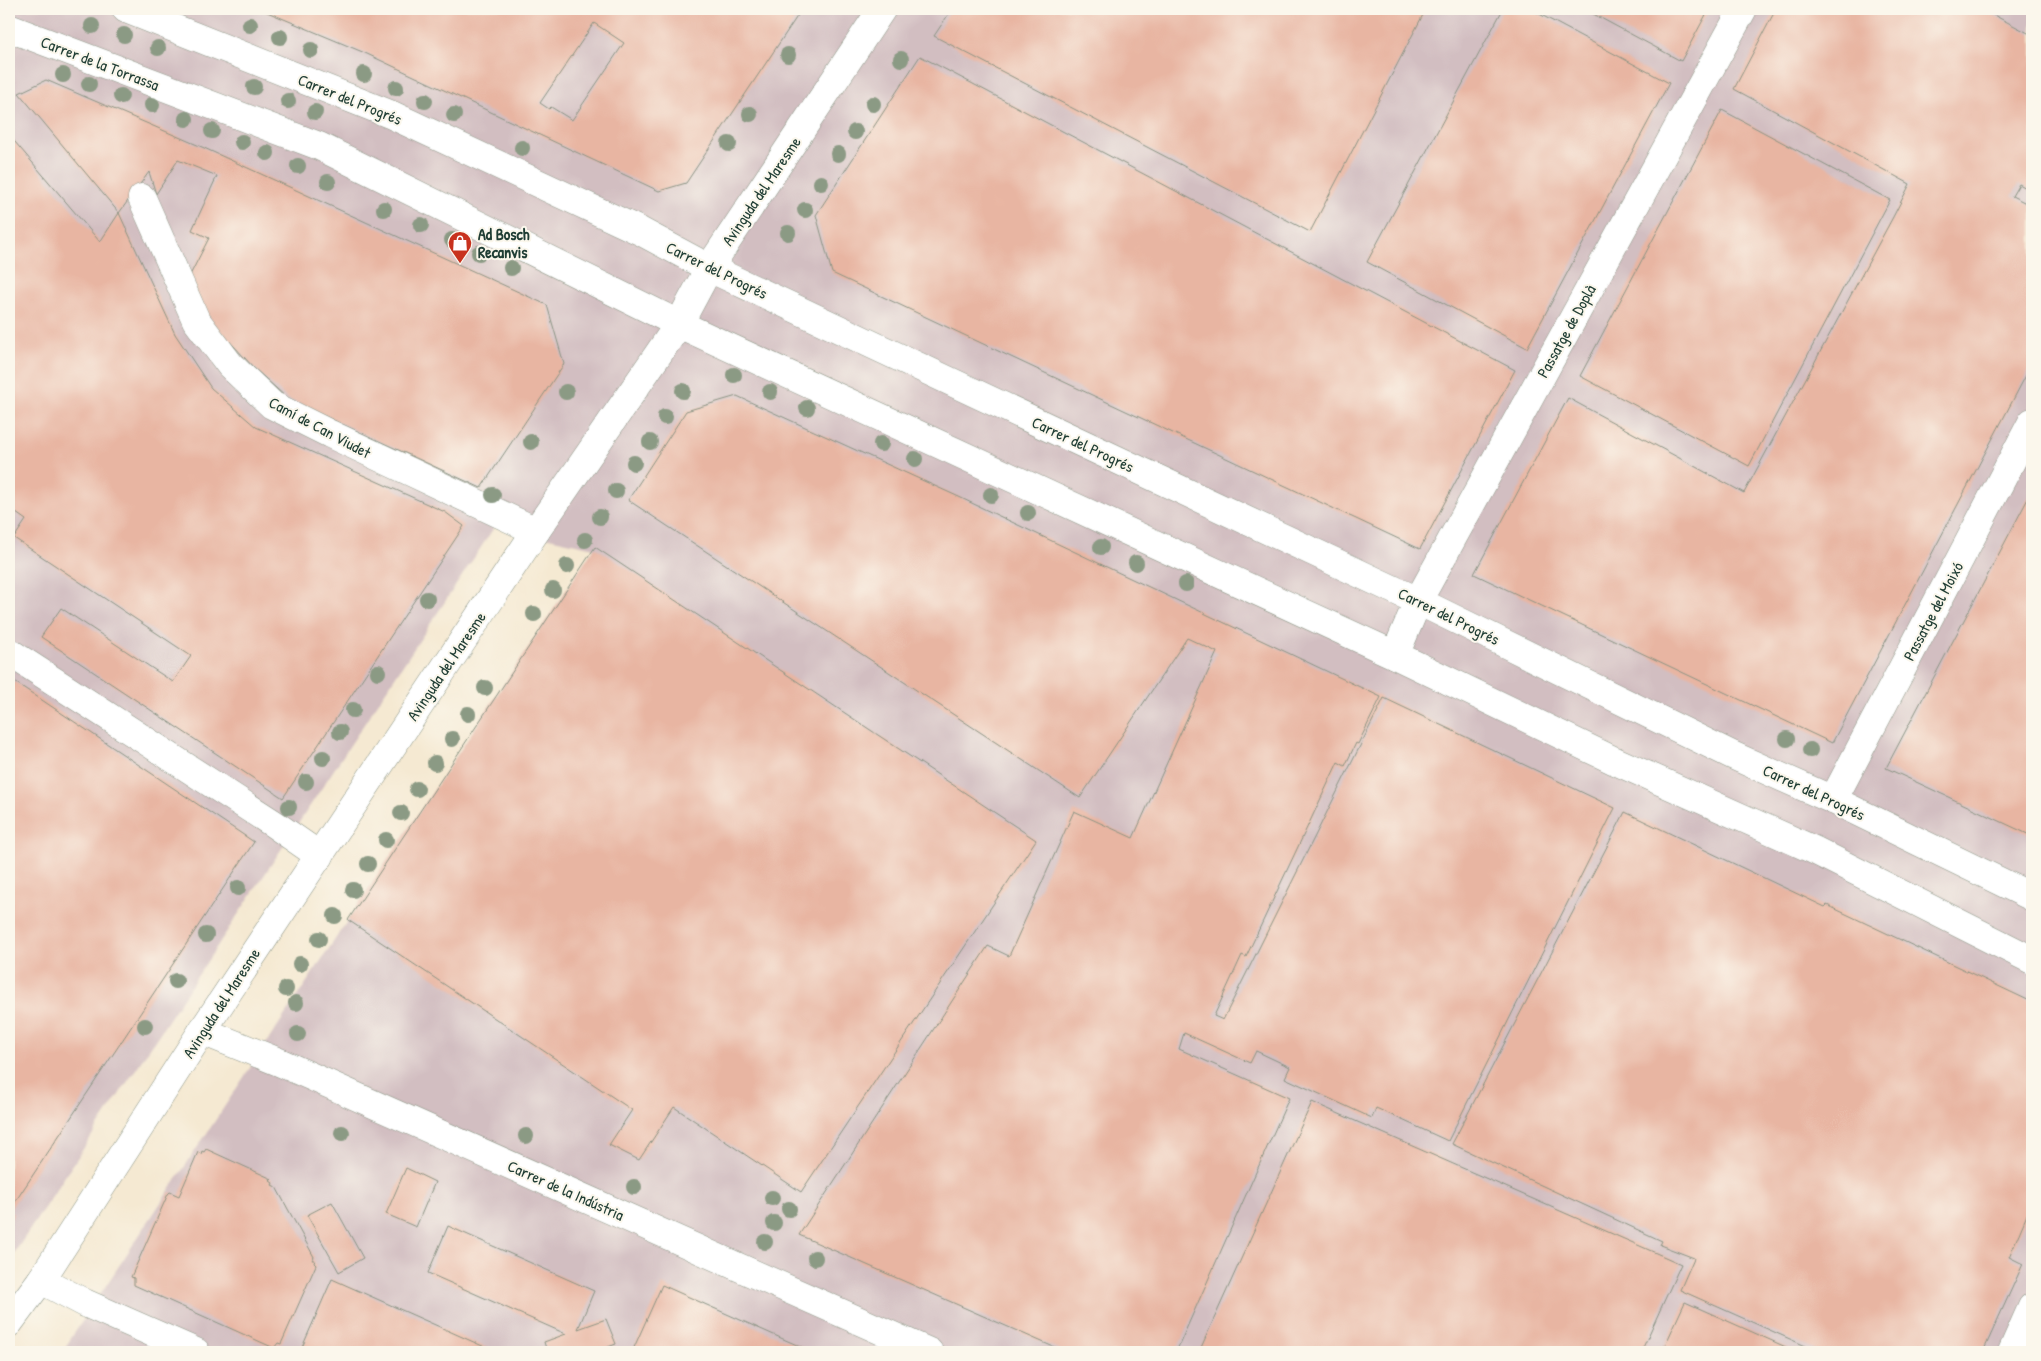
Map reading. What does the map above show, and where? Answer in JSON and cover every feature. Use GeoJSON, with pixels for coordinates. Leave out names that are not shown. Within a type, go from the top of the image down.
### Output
{"type":"FeatureCollection","features":[{"type":"Feature","properties":{"kind":"street","name":"Carrer del Progrés"},"geometry":{"type":"LineString","coordinates":[[126,9],[392,115],[640,232],[709,268],[1418,601],[1732,755],[1833,800],[2032,897]]}},
{"type":"Feature","properties":{"kind":"street","name":"Avinguda del Maresme"},"geometry":{"type":"LineString","coordinates":[[9,1323],[41,1280],[202,1031],[536,531],[679,324],[709,268],[882,9]]}},
{"type":"Feature","properties":{"kind":"street","name":"Passatge de Doplà"},"geometry":{"type":"LineString","coordinates":[[1395,655],[1418,601],[1743,9]]}},
{"type":"Feature","properties":{"kind":"street","name":"Carrer de la Torrassa"},"geometry":{"type":"LineString","coordinates":[[9,28],[319,146],[679,324]]}},
{"type":"Feature","properties":{"kind":"street","name":"Camí de Can Viudet"},"geometry":{"type":"LineString","coordinates":[[142,198],[196,320],[230,365],[272,405],[339,439],[536,531]]}},
{"type":"Feature","properties":{"kind":"street"},"geometry":{"type":"LineString","coordinates":[[679,324],[1395,655],[1613,760],[1814,850],[2032,960]]}},
{"type":"Feature","properties":{"kind":"street","name":"Passatge del Moixó"},"geometry":{"type":"LineString","coordinates":[[1833,800],[2032,422]]}},
{"type":"Feature","properties":{"kind":"street"},"geometry":{"type":"LineString","coordinates":[[9,652],[274,824],[320,856]]}},
{"type":"Feature","properties":{"kind":"street","name":"Carrer de la Indústria"},"geometry":{"type":"LineString","coordinates":[[202,1031],[286,1066],[929,1352]]}},
{"type":"Feature","properties":{"kind":"street"},"geometry":{"type":"LineString","coordinates":[[41,1280],[85,1303],[196,1352]]}},
{"type":"Feature","properties":{"kind":"street"},"geometry":{"type":"LineString","coordinates":[[2012,1352],[2032,1306]]}},
{"type":"Feature","properties":{"kind":"shaded area"},"geometry":{"type":"Polygon","coordinates":[[[9,9],[2032,9],[2032,1352],[62,1352],[594,548],[495,526],[9,1261],[9,9]]]}},
{"type":"Feature","properties":{"kind":"building"},"geometry":{"type":"Polygon","coordinates":[[[260,9],[802,9],[686,183],[659,191],[365,53],[260,9]],[[594,23],[540,103],[549,109],[551,107],[572,120],[624,43],[594,23]]]}},
{"type":"Feature","properties":{"kind":"building"},"geometry":{"type":"Polygon","coordinates":[[[952,9],[1426,9],[1310,232],[934,36],[952,9]]]}},
{"type":"Feature","properties":{"kind":"building"},"geometry":{"type":"Polygon","coordinates":[[[1503,9],[1530,9],[1669,83],[1527,348],[1367,262],[1503,9]]]}},
{"type":"Feature","properties":{"kind":"building"},"geometry":{"type":"Polygon","coordinates":[[[1584,9],[1709,9],[1681,61],[1584,9]]]}},
{"type":"Feature","properties":{"kind":"building"},"geometry":{"type":"Polygon","coordinates":[[[1776,9],[1982,9],[2032,35],[2032,191],[2019,184],[2012,196],[2032,206],[2032,364],[1832,743],[1474,574],[1568,398],[1744,493],[1893,217],[1910,184],[1734,89],[1776,9]]]}},
{"type":"Feature","properties":{"kind":"building"},"geometry":{"type":"Polygon","coordinates":[[[920,56],[1515,370],[1420,549],[832,273],[816,215],[920,56]]]}},
{"type":"Feature","properties":{"kind":"building"},"geometry":{"type":"Polygon","coordinates":[[[46,80],[202,147],[547,305],[564,364],[481,488],[288,399],[254,368],[213,323],[187,281],[209,238],[192,230],[217,176],[178,160],[156,194],[149,172],[119,213],[19,93],[46,80]]]}},
{"type":"Feature","properties":{"kind":"building"},"geometry":{"type":"Polygon","coordinates":[[[1722,110],[1890,200],[1749,466],[1580,376],[1722,110]]]}},
{"type":"Feature","properties":{"kind":"building"},"geometry":{"type":"Polygon","coordinates":[[[9,135],[100,242],[119,213],[175,334],[211,388],[256,427],[445,512],[464,526],[283,798],[41,637],[61,608],[173,682],[191,656],[14,538],[26,520],[9,508],[9,135]]]}},
{"type":"Feature","properties":{"kind":"building"},"geometry":{"type":"Polygon","coordinates":[[[737,396],[959,497],[1381,697],[1345,766],[1338,762],[1246,957],[1242,955],[1214,1016],[1223,1020],[1384,698],[1615,808],[1448,1141],[1376,1108],[1372,1118],[1285,1078],[1290,1067],[1256,1051],[1250,1063],[1184,1033],[1179,1049],[1289,1098],[1176,1352],[1065,1352],[799,1235],[988,946],[1009,956],[1074,811],[1133,838],[1217,652],[1187,638],[1080,798],[628,500],[686,411],[737,396]]]}},
{"type":"Feature","properties":{"kind":"building"},"geometry":{"type":"Polygon","coordinates":[[[2032,491],[2032,836],[1886,768],[2032,491]]]}},
{"type":"Feature","properties":{"kind":"building"},"geometry":{"type":"Polygon","coordinates":[[[595,547],[1036,840],[801,1192],[674,1107],[639,1160],[609,1145],[632,1110],[348,920],[595,547]]]}},
{"type":"Feature","properties":{"kind":"building"},"geometry":{"type":"Polygon","coordinates":[[[9,678],[254,842],[9,1211],[9,678]]]}},
{"type":"Feature","properties":{"kind":"building"},"geometry":{"type":"Polygon","coordinates":[[[1625,812],[2032,1002],[2032,1203],[2009,1257],[2023,1264],[1983,1352],[1819,1352],[1680,1290],[1694,1258],[1660,1245],[1662,1241],[1452,1144],[1625,812]]]}},
{"type":"Feature","properties":{"kind":"building"},"geometry":{"type":"Polygon","coordinates":[[[1312,1102],[1681,1264],[1641,1352],[1199,1352],[1312,1102]]]}},
{"type":"Feature","properties":{"kind":"building"},"geometry":{"type":"Polygon","coordinates":[[[206,1149],[272,1179],[270,1181],[273,1183],[272,1185],[276,1187],[314,1257],[312,1260],[315,1260],[314,1263],[316,1265],[281,1344],[278,1343],[274,1348],[134,1285],[134,1278],[131,1277],[168,1194],[170,1192],[179,1196],[198,1152],[201,1154],[206,1149]]]}},
{"type":"Feature","properties":{"kind":"building"},"geometry":{"type":"Polygon","coordinates":[[[406,1168],[435,1182],[416,1227],[386,1214],[406,1168]]]}},
{"type":"Feature","properties":{"kind":"building"},"geometry":{"type":"Polygon","coordinates":[[[332,1202],[363,1258],[339,1272],[307,1215],[332,1202]]]}},
{"type":"Feature","properties":{"kind":"building"},"geometry":{"type":"Polygon","coordinates":[[[9,1211],[14,1214],[9,1221],[9,1211]]]}},
{"type":"Feature","properties":{"kind":"building"},"geometry":{"type":"Polygon","coordinates":[[[448,1226],[594,1291],[578,1329],[606,1319],[616,1344],[608,1347],[610,1352],[547,1352],[544,1342],[566,1334],[428,1273],[448,1226]]]}},
{"type":"Feature","properties":{"kind":"building"},"geometry":{"type":"Polygon","coordinates":[[[332,1279],[496,1352],[300,1352],[332,1279]]]}},
{"type":"Feature","properties":{"kind":"building"},"geometry":{"type":"Polygon","coordinates":[[[662,1285],[774,1335],[813,1352],[632,1352],[662,1285]]]}},
{"type":"Feature","properties":{"kind":"building"},"geometry":{"type":"Polygon","coordinates":[[[1685,1302],[1797,1352],[1662,1352],[1685,1302]]]}},
{"type":"Feature","properties":{"kind":"place","name":"Ad Bosch Recanvis"},"geometry":{"type":"Point","coordinates":[460,264]}}]}
